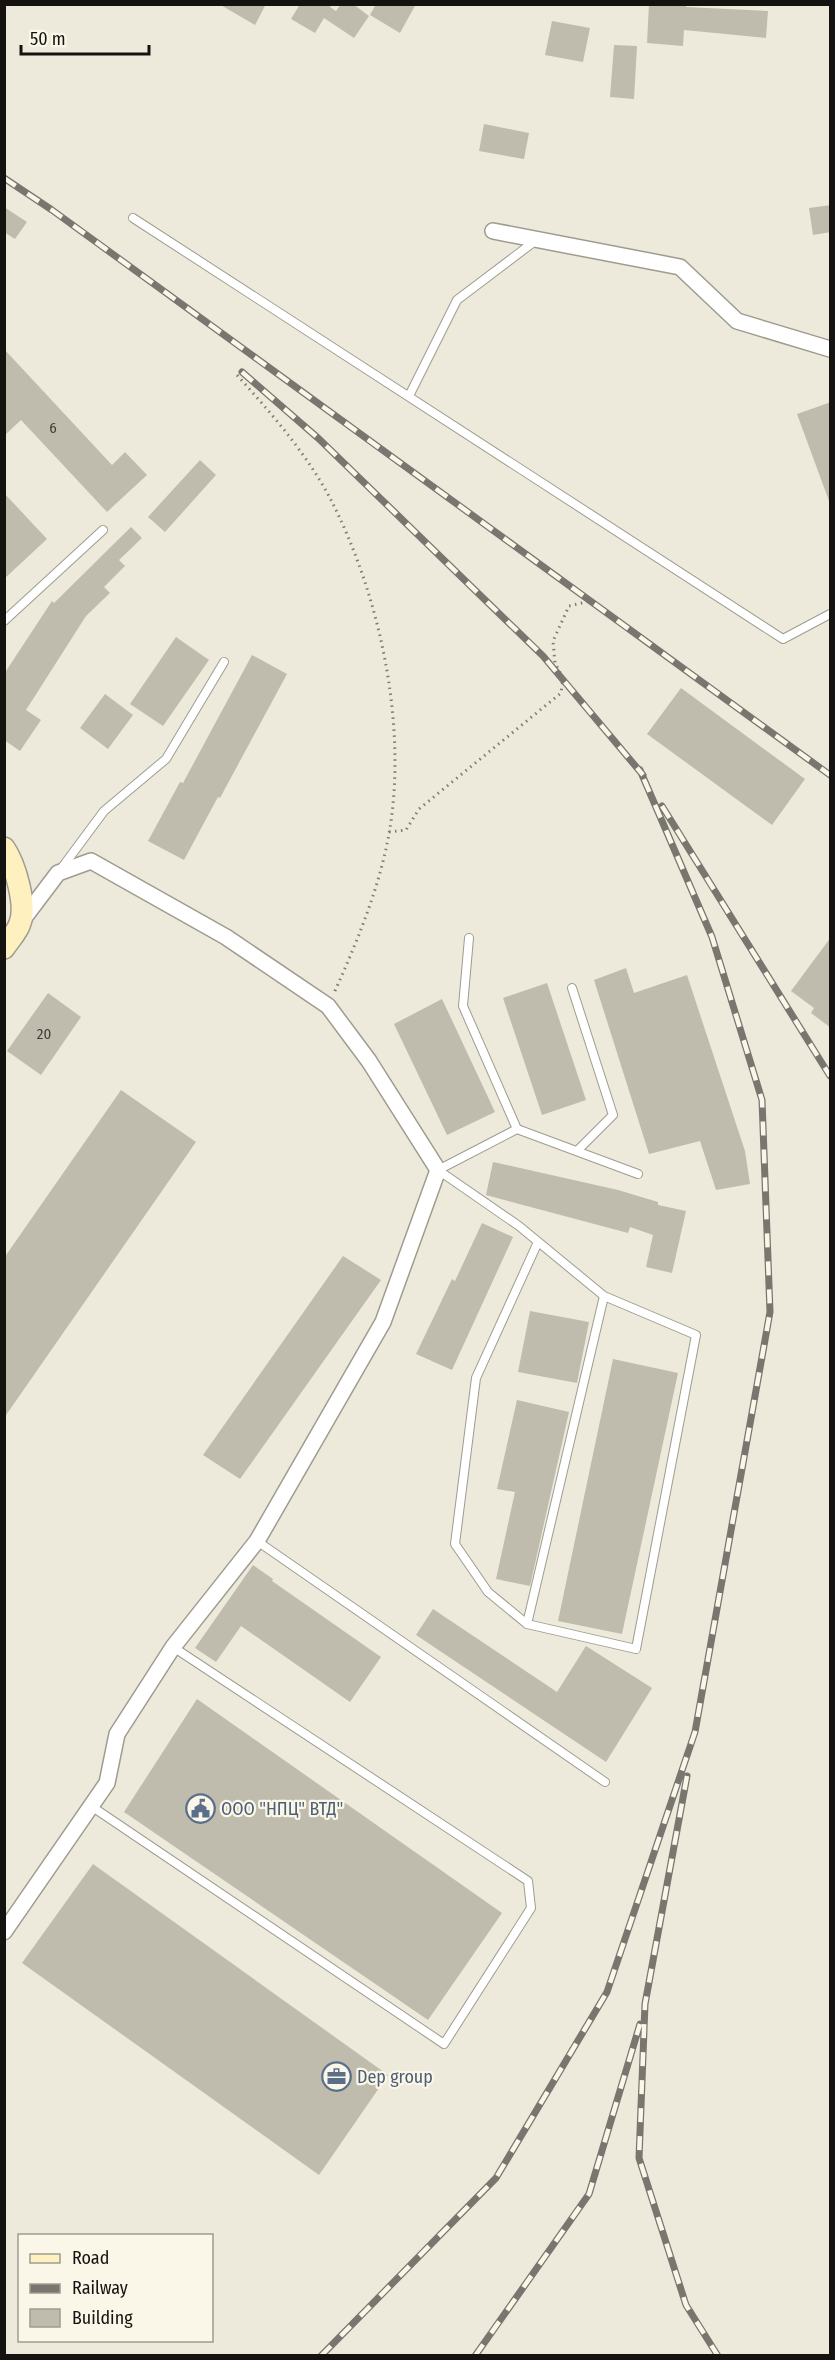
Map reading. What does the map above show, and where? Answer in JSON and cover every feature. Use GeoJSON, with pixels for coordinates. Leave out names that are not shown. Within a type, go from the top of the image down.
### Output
{"type":"FeatureCollection","features":[{"type":"Feature","properties":{"kind":"street"},"geometry":{"type":"LineString","coordinates":[[493,231],[680,267],[737,321],[831,349]]}},
{"type":"Feature","properties":{"kind":"street"},"geometry":{"type":"LineString","coordinates":[[4,848],[17,874],[21,922]]}},
{"type":"Feature","properties":{"kind":"street"},"geometry":{"type":"LineString","coordinates":[[4,948],[58,873],[91,861],[226,937],[328,1006],[369,1061],[438,1170],[383,1322],[256,1541],[173,1647],[117,1734],[107,1783],[4,1932]]}},
{"type":"Feature","properties":{"kind":"lane"},"geometry":{"type":"LineString","coordinates":[[133,218],[783,639],[831,614]]}},
{"type":"Feature","properties":{"kind":"lane"},"geometry":{"type":"LineString","coordinates":[[409,396],[457,300],[537,240]]}},
{"type":"Feature","properties":{"kind":"lane"},"geometry":{"type":"LineString","coordinates":[[4,621],[103,530]]}},
{"type":"Feature","properties":{"kind":"lane"},"geometry":{"type":"LineString","coordinates":[[58,873],[104,810],[166,759],[224,662]]}},
{"type":"Feature","properties":{"kind":"lane"},"geometry":{"type":"LineString","coordinates":[[469,938],[463,1006],[517,1130]]}},
{"type":"Feature","properties":{"kind":"lane"},"geometry":{"type":"LineString","coordinates":[[572,988],[613,1115],[577,1151]]}},
{"type":"Feature","properties":{"kind":"lane"},"geometry":{"type":"LineString","coordinates":[[538,1242],[476,1378],[455,1544],[489,1592],[527,1624],[636,1649],[696,1335],[604,1296],[519,1226],[438,1170],[517,1130],[638,1174]]}},
{"type":"Feature","properties":{"kind":"lane"},"geometry":{"type":"LineString","coordinates":[[527,1624],[604,1296]]}},
{"type":"Feature","properties":{"kind":"lane"},"geometry":{"type":"LineString","coordinates":[[256,1541],[605,1782]]}},
{"type":"Feature","properties":{"kind":"lane"},"geometry":{"type":"LineString","coordinates":[[91,1806],[444,2044],[531,1908],[528,1881],[173,1647]]}},
{"type":"Feature","properties":{"kind":"path"},"geometry":{"type":"LineString","coordinates":[[242,372],[237,375],[272,413],[318,479],[354,548],[383,652],[393,710],[396,777],[389,832],[370,906],[328,1006]]}},
{"type":"Feature","properties":{"kind":"path"},"geometry":{"type":"LineString","coordinates":[[389,832],[406,830],[419,809],[561,693],[563,678],[555,663],[553,641],[569,606],[590,601]]}},
{"type":"Feature","properties":{"kind":"building"},"geometry":{"type":"Polygon","coordinates":[[[219,4],[266,4],[255,25],[219,4]]]}},
{"type":"Feature","properties":{"kind":"building"},"geometry":{"type":"Polygon","coordinates":[[[300,4],[332,4],[330,7],[336,11],[341,4],[353,4],[369,16],[354,38],[324,18],[315,33],[291,19],[300,4]]]}},
{"type":"Feature","properties":{"kind":"building"},"geometry":{"type":"Polygon","coordinates":[[[376,4],[416,4],[400,33],[370,15],[376,4]]]}},
{"type":"Feature","properties":{"kind":"building"},"geometry":{"type":"Polygon","coordinates":[[[649,4],[686,4],[686,7],[768,11],[766,38],[684,30],[683,46],[647,43],[649,4]]]}},
{"type":"Feature","properties":{"kind":"building"},"geometry":{"type":"Polygon","coordinates":[[[552,21],[590,28],[583,62],[545,55],[552,21]]]}},
{"type":"Feature","properties":{"kind":"building"},"geometry":{"type":"Polygon","coordinates":[[[614,45],[637,46],[634,99],[610,97],[614,45]]]}},
{"type":"Feature","properties":{"kind":"building"},"geometry":{"type":"Polygon","coordinates":[[[484,124],[529,133],[524,159],[479,151],[484,124]]]}},
{"type":"Feature","properties":{"kind":"building"},"geometry":{"type":"Polygon","coordinates":[[[831,205],[831,232],[813,235],[809,208],[831,205]]]}},
{"type":"Feature","properties":{"kind":"building"},"geometry":{"type":"Polygon","coordinates":[[[4,207],[27,222],[15,239],[4,232],[4,207]]]}},
{"type":"Feature","properties":{"kind":"building"},"geometry":{"type":"Polygon","coordinates":[[[4,349],[112,465],[125,452],[147,475],[107,512],[21,420],[4,436],[4,349]]]}},
{"type":"Feature","properties":{"kind":"building"},"geometry":{"type":"Polygon","coordinates":[[[831,402],[831,500],[829,501],[797,414],[831,402]]]}},
{"type":"Feature","properties":{"kind":"building"},"geometry":{"type":"Polygon","coordinates":[[[200,460],[216,475],[165,532],[148,517],[200,460]]]}},
{"type":"Feature","properties":{"kind":"building"},"geometry":{"type":"Polygon","coordinates":[[[4,493],[47,539],[4,579],[4,493]]]}},
{"type":"Feature","properties":{"kind":"building"},"geometry":{"type":"Polygon","coordinates":[[[131,527],[142,538],[119,560],[125,566],[104,587],[110,593],[86,616],[26,710],[41,720],[20,751],[4,740],[4,674],[52,601],[54,603],[131,527]]]}},
{"type":"Feature","properties":{"kind":"building"},"geometry":{"type":"Polygon","coordinates":[[[176,637],[209,660],[163,726],[130,704],[176,637]]]}},
{"type":"Feature","properties":{"kind":"building"},"geometry":{"type":"Polygon","coordinates":[[[252,655],[287,674],[184,860],[148,841],[180,782],[183,783],[252,655]]]}},
{"type":"Feature","properties":{"kind":"building"},"geometry":{"type":"Polygon","coordinates":[[[681,688],[805,779],[772,825],[647,734],[681,688]]]}},
{"type":"Feature","properties":{"kind":"building"},"geometry":{"type":"Polygon","coordinates":[[[105,694],[133,715],[108,749],[80,728],[105,694]]]}},
{"type":"Feature","properties":{"kind":"building"},"geometry":{"type":"Polygon","coordinates":[[[831,937],[831,1028],[811,1013],[814,1008],[791,991],[831,937]]]}},
{"type":"Feature","properties":{"kind":"building"},"geometry":{"type":"Polygon","coordinates":[[[626,968],[634,993],[687,975],[745,1151],[750,1184],[716,1190],[700,1141],[649,1154],[594,980],[626,968]]]}},
{"type":"Feature","properties":{"kind":"building"},"geometry":{"type":"Polygon","coordinates":[[[547,983],[586,1100],[542,1115],[503,998],[547,983]]]}},
{"type":"Feature","properties":{"kind":"building"},"geometry":{"type":"Polygon","coordinates":[[[48,993],[81,1017],[41,1075],[7,1051],[48,993]]]}},
{"type":"Feature","properties":{"kind":"building"},"geometry":{"type":"Polygon","coordinates":[[[442,999],[495,1112],[447,1135],[394,1024],[442,999]]]}},
{"type":"Feature","properties":{"kind":"building"},"geometry":{"type":"Polygon","coordinates":[[[121,1090],[196,1142],[4,1418],[4,1258],[121,1090]]]}},
{"type":"Feature","properties":{"kind":"building"},"geometry":{"type":"Polygon","coordinates":[[[493,1162],[618,1190],[658,1202],[658,1205],[686,1211],[672,1273],[646,1267],[653,1235],[630,1227],[628,1233],[486,1195],[493,1162]]]}},
{"type":"Feature","properties":{"kind":"building"},"geometry":{"type":"Polygon","coordinates":[[[482,1223],[513,1237],[452,1370],[416,1354],[452,1279],[455,1281],[482,1223]]]}},
{"type":"Feature","properties":{"kind":"building"},"geometry":{"type":"Polygon","coordinates":[[[343,1256],[381,1280],[240,1479],[203,1455],[343,1256]]]}},
{"type":"Feature","properties":{"kind":"building"},"geometry":{"type":"Polygon","coordinates":[[[530,1311],[589,1322],[577,1383],[518,1372],[530,1311]]]}},
{"type":"Feature","properties":{"kind":"building"},"geometry":{"type":"Polygon","coordinates":[[[613,1359],[678,1373],[622,1634],[558,1621],[613,1359]]]}},
{"type":"Feature","properties":{"kind":"building"},"geometry":{"type":"Polygon","coordinates":[[[517,1400],[569,1412],[530,1586],[496,1579],[515,1492],[497,1489],[517,1400]]]}},
{"type":"Feature","properties":{"kind":"building"},"geometry":{"type":"Polygon","coordinates":[[[253,1565],[273,1579],[272,1581],[381,1657],[350,1702],[241,1626],[216,1662],[195,1648],[253,1565]]]}},
{"type":"Feature","properties":{"kind":"building"},"geometry":{"type":"Polygon","coordinates":[[[433,1609],[557,1692],[586,1646],[652,1688],[606,1762],[416,1635],[433,1609]]]}},
{"type":"Feature","properties":{"kind":"building"},"geometry":{"type":"Polygon","coordinates":[[[197,1699],[502,1913],[428,2020],[124,1812],[197,1699]]]}},
{"type":"Feature","properties":{"kind":"building"},"geometry":{"type":"Polygon","coordinates":[[[93,1864],[388,2075],[319,2175],[22,1963],[93,1864]]]}},
{"type":"Feature","properties":{"kind":"railway"},"geometry":{"type":"LineString","coordinates":[[4,178],[52,210],[830,775]]}},
{"type":"Feature","properties":{"kind":"railway"},"geometry":{"type":"LineString","coordinates":[[242,372],[318,438],[543,656],[643,775]]}},
{"type":"Feature","properties":{"kind":"railway"},"geometry":{"type":"LineString","coordinates":[[321,2356],[496,2178],[607,1992],[695,1732],[770,1312],[762,1100],[712,937],[640,770]]}},
{"type":"Feature","properties":{"kind":"railway"},"geometry":{"type":"LineString","coordinates":[[662,806],[830,1076]]}},
{"type":"Feature","properties":{"kind":"railway"},"geometry":{"type":"LineString","coordinates":[[687,1776],[645,2004],[639,2158],[686,2305],[718,2356]]}},
{"type":"Feature","properties":{"kind":"railway"},"geometry":{"type":"LineString","coordinates":[[475,2356],[589,2194],[640,2024]]}},
{"type":"Feature","properties":{"kind":"place","name":"ООО \"НПЦ\" ВТД\""},"geometry":{"type":"Point","coordinates":[200,1809]}},
{"type":"Feature","properties":{"kind":"place","name":"Dep group"},"geometry":{"type":"Point","coordinates":[336,2077]}}]}
